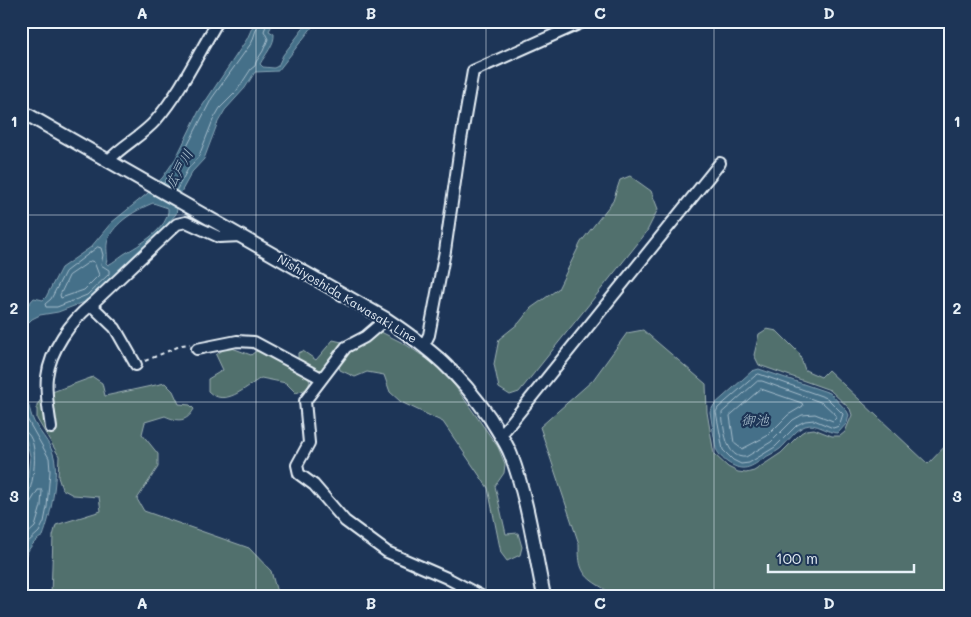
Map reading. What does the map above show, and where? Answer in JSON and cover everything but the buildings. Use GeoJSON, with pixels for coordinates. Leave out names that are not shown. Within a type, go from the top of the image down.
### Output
{"type":"FeatureCollection","features":[{"type":"Feature","properties":{"kind":"main road","name":"Nishiyoshida Kawasaki Line"},"geometry":{"type":"LineString","coordinates":[[21,111],[386,319],[424,345],[444,362],[468,388],[501,435],[510,453],[519,480],[544,596]]}},
{"type":"Feature","properties":{"kind":"street"},"geometry":{"type":"LineString","coordinates":[[109,160],[117,151],[145,132],[157,119],[178,90],[218,21]]}},
{"type":"Feature","properties":{"kind":"street"},"geometry":{"type":"LineString","coordinates":[[424,345],[429,335],[445,251],[473,71],[585,21]]}},
{"type":"Feature","properties":{"kind":"street"},"geometry":{"type":"LineString","coordinates":[[501,435],[720,162]]}},
{"type":"Feature","properties":{"kind":"street"},"geometry":{"type":"LineString","coordinates":[[51,428],[47,381],[49,369],[56,350],[70,326],[177,224],[186,222],[219,236],[241,236]]}},
{"type":"Feature","properties":{"kind":"street"},"geometry":{"type":"LineString","coordinates":[[91,305],[115,328],[136,364]]}},
{"type":"Feature","properties":{"kind":"street"},"geometry":{"type":"LineString","coordinates":[[386,319],[365,337],[346,347],[320,378],[305,402],[309,443],[297,466],[300,474],[314,485],[345,521],[387,552],[447,578],[481,596]]}},
{"type":"Feature","properties":{"kind":"street"},"geometry":{"type":"LineString","coordinates":[[197,349],[236,341],[254,342],[320,378]]}},
{"type":"Feature","properties":{"kind":"path"},"geometry":{"type":"LineString","coordinates":[[136,364],[182,345],[193,344],[197,349]]}},
{"type":"Feature","properties":{"kind":"green space"},"geometry":{"type":"Polygon","coordinates":[[[630,176],[651,191],[658,209],[646,233],[519,392],[510,395],[499,388],[494,364],[499,339],[519,323],[531,308],[558,289],[581,242],[613,201],[620,180],[630,176]]]}},
{"type":"Feature","properties":{"kind":"green space"},"geometry":{"type":"Polygon","coordinates":[[[767,329],[777,331],[799,353],[805,370],[821,377],[828,370],[928,464],[950,441],[950,596],[909,596],[898,589],[893,596],[610,596],[584,573],[579,558],[579,544],[540,427],[593,380],[627,333],[643,330],[706,384],[707,412],[714,454],[728,467],[738,472],[754,471],[781,453],[806,430],[814,429],[832,436],[840,436],[845,432],[852,415],[850,409],[830,390],[759,365],[754,355],[759,334],[767,329]]]}},
{"type":"Feature","properties":{"kind":"green space"},"geometry":{"type":"Polygon","coordinates":[[[379,331],[405,344],[433,363],[455,386],[498,447],[505,464],[504,473],[495,486],[506,534],[518,533],[522,547],[520,555],[507,561],[501,553],[488,488],[443,422],[401,402],[390,392],[384,375],[367,372],[355,377],[340,370],[338,361],[347,351],[379,331]]]}},
{"type":"Feature","properties":{"kind":"green space"},"geometry":{"type":"Polygon","coordinates":[[[333,340],[342,342],[342,346],[323,370],[315,372],[305,367],[299,360],[298,353],[303,351],[316,360],[333,340]]]}},
{"type":"Feature","properties":{"kind":"green space"},"geometry":{"type":"Polygon","coordinates":[[[232,348],[251,355],[256,351],[266,353],[308,377],[310,382],[307,389],[296,393],[286,383],[261,378],[234,395],[221,398],[214,396],[208,391],[208,379],[223,370],[216,355],[224,349],[232,348]]]}},
{"type":"Feature","properties":{"kind":"green space"},"geometry":{"type":"Polygon","coordinates":[[[93,377],[102,383],[105,396],[165,383],[173,391],[179,404],[190,405],[194,409],[182,420],[165,416],[145,422],[142,434],[158,454],[158,467],[137,499],[144,511],[249,548],[271,571],[278,596],[51,596],[53,536],[56,525],[101,511],[99,497],[73,495],[62,489],[58,477],[59,456],[37,419],[37,405],[44,395],[93,377]]]}},
{"type":"Feature","properties":{"kind":"water","name":"広戸川"},"geometry":{"type":"Polygon","coordinates":[[[255,21],[274,21],[269,31],[274,34],[273,42],[260,64],[263,67],[274,68],[278,66],[283,55],[309,21],[317,21],[318,25],[316,27],[313,26],[278,71],[255,72],[245,88],[225,110],[218,122],[204,159],[192,172],[180,194],[176,214],[163,229],[90,300],[58,312],[40,315],[32,319],[21,330],[21,308],[27,306],[34,298],[43,300],[61,268],[91,247],[111,223],[148,193],[163,177],[176,158],[199,111],[247,39],[255,21]],[[153,203],[140,209],[115,227],[108,240],[106,263],[110,264],[145,241],[159,229],[167,215],[168,208],[153,203]]]}},
{"type":"Feature","properties":{"kind":"water","name":"御池"},"geometry":{"type":"Polygon","coordinates":[[[759,369],[830,393],[847,411],[849,415],[847,423],[838,433],[814,425],[805,426],[795,433],[780,449],[752,466],[741,468],[729,464],[716,449],[710,412],[714,405],[752,371],[759,369]]]}},
{"type":"Feature","properties":{"kind":"water"},"geometry":{"type":"Polygon","coordinates":[[[21,384],[34,422],[47,441],[54,457],[55,486],[43,536],[29,550],[21,569],[21,499],[27,486],[30,456],[27,442],[21,431],[21,384]]]}}]}
